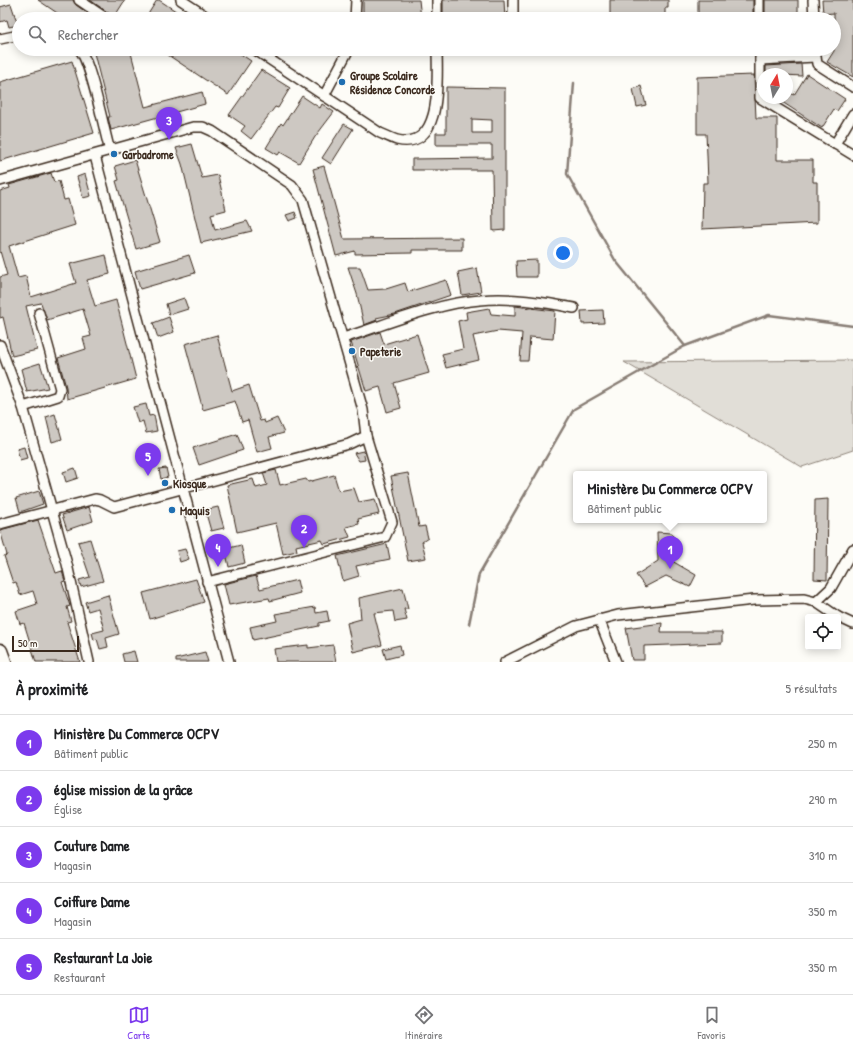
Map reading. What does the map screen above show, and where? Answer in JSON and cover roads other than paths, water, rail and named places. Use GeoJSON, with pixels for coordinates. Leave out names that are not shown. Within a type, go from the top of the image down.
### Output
{"type":"FeatureCollection","features":[{"type":"Feature","properties":{"kind":"main road"},"geometry":{"type":"LineString","coordinates":[[0,651],[4,662]]}},
{"type":"Feature","properties":{"kind":"street"},"geometry":{"type":"LineString","coordinates":[[79,0],[97,12]]}},
{"type":"Feature","properties":{"kind":"street"},"geometry":{"type":"LineString","coordinates":[[181,0],[199,12]]}},
{"type":"Feature","properties":{"kind":"street"},"geometry":{"type":"LineString","coordinates":[[356,0],[356,12]]}},
{"type":"Feature","properties":{"kind":"street"},"geometry":{"type":"LineString","coordinates":[[437,0],[437,12]]}},
{"type":"Feature","properties":{"kind":"street"},"geometry":{"type":"LineString","coordinates":[[513,0],[513,12]]}},
{"type":"Feature","properties":{"kind":"street"},"geometry":{"type":"LineString","coordinates":[[759,0],[759,12]]}},
{"type":"Feature","properties":{"kind":"street"},"geometry":{"type":"LineString","coordinates":[[813,0],[814,12]]}},
{"type":"Feature","properties":{"kind":"street"},"geometry":{"type":"LineString","coordinates":[[0,39],[12,36]]}},
{"type":"Feature","properties":{"kind":"street"},"geometry":{"type":"LineString","coordinates":[[85,56],[110,151]]}},
{"type":"Feature","properties":{"kind":"street"},"geometry":{"type":"LineString","coordinates":[[264,56],[380,133],[398,140],[411,140],[426,133],[436,106],[437,56]]}},
{"type":"Feature","properties":{"kind":"street"},"geometry":{"type":"LineString","coordinates":[[324,96],[345,56]]}},
{"type":"Feature","properties":{"kind":"street"},"geometry":{"type":"LineString","coordinates":[[760,56],[760,98],[853,155]]}},
{"type":"Feature","properties":{"kind":"street"},"geometry":{"type":"LineString","coordinates":[[760,60],[791,56]]}},
{"type":"Feature","properties":{"kind":"street"},"geometry":{"type":"LineString","coordinates":[[816,56],[817,64],[853,88]]}},
{"type":"Feature","properties":{"kind":"street"},"geometry":{"type":"LineString","coordinates":[[835,144],[853,114]]}},
{"type":"Feature","properties":{"kind":"street"},"geometry":{"type":"LineString","coordinates":[[0,181],[95,156],[193,127],[203,127],[212,131],[292,185],[303,200],[363,410],[366,436],[392,522],[385,537],[207,582]]}},
{"type":"Feature","properties":{"kind":"street"},"geometry":{"type":"LineString","coordinates":[[95,156],[228,662]]}},
{"type":"Feature","properties":{"kind":"street"},"geometry":{"type":"LineString","coordinates":[[343,338],[437,308],[479,300],[524,301],[574,308]]}},
{"type":"Feature","properties":{"kind":"street"},"geometry":{"type":"LineString","coordinates":[[23,407],[58,396],[60,388],[39,313]]}},
{"type":"Feature","properties":{"kind":"street"},"geometry":{"type":"LineString","coordinates":[[0,345],[23,407],[67,564],[89,662]]}},
{"type":"Feature","properties":{"kind":"street"},"geometry":{"type":"LineString","coordinates":[[0,524],[95,499],[114,507],[358,442],[366,436]]}},
{"type":"Feature","properties":{"kind":"street"},"geometry":{"type":"LineString","coordinates":[[816,602],[831,588],[853,549]]}},
{"type":"Feature","properties":{"kind":"street"},"geometry":{"type":"LineString","coordinates":[[504,662],[576,626],[599,619],[754,600],[804,599],[816,602],[834,614]]}},
{"type":"Feature","properties":{"kind":"street"},"geometry":{"type":"LineString","coordinates":[[841,618],[853,624]]}},
{"type":"Feature","properties":{"kind":"street"},"geometry":{"type":"LineString","coordinates":[[599,619],[616,662]]}},
{"type":"Feature","properties":{"kind":"waterway"},"geometry":{"type":"LineString","coordinates":[[574,83],[567,174],[615,260],[685,346]]}},
{"type":"Feature","properties":{"kind":"waterway"},"geometry":{"type":"LineString","coordinates":[[469,624],[479,574],[574,409],[685,346],[769,315],[853,326]]}},
{"type":"Feature","properties":{"kind":"place","name":"Groupe Scolaire Résidence Concorde"},"geometry":{"type":"Point","coordinates":[342,82]}},
{"type":"Feature","properties":{"kind":"place","name":"Couture Dame"},"geometry":{"type":"Point","coordinates":[169,140]}},
{"type":"Feature","properties":{"kind":"place","name":"Garbadrome"},"geometry":{"type":"Point","coordinates":[114,154]}},
{"type":"Feature","properties":{"kind":"place","name":"Papeterie"},"geometry":{"type":"Point","coordinates":[352,351]}},
{"type":"Feature","properties":{"kind":"place","name":"Restaurant La Joie"},"geometry":{"type":"Point","coordinates":[148,476]}},
{"type":"Feature","properties":{"kind":"place","name":"Kiosque"},"geometry":{"type":"Point","coordinates":[165,483]}},
{"type":"Feature","properties":{"kind":"place","name":"Maquis"},"geometry":{"type":"Point","coordinates":[172,510]}},
{"type":"Feature","properties":{"kind":"place","name":"église mission de la grâce"},"geometry":{"type":"Point","coordinates":[304,548]}},
{"type":"Feature","properties":{"kind":"place","name":"Coiffure Dame"},"geometry":{"type":"Point","coordinates":[218,567]}},
{"type":"Feature","properties":{"kind":"place","name":"Ministère Du Commerce OCPV"},"geometry":{"type":"Point","coordinates":[670,569]}}]}
